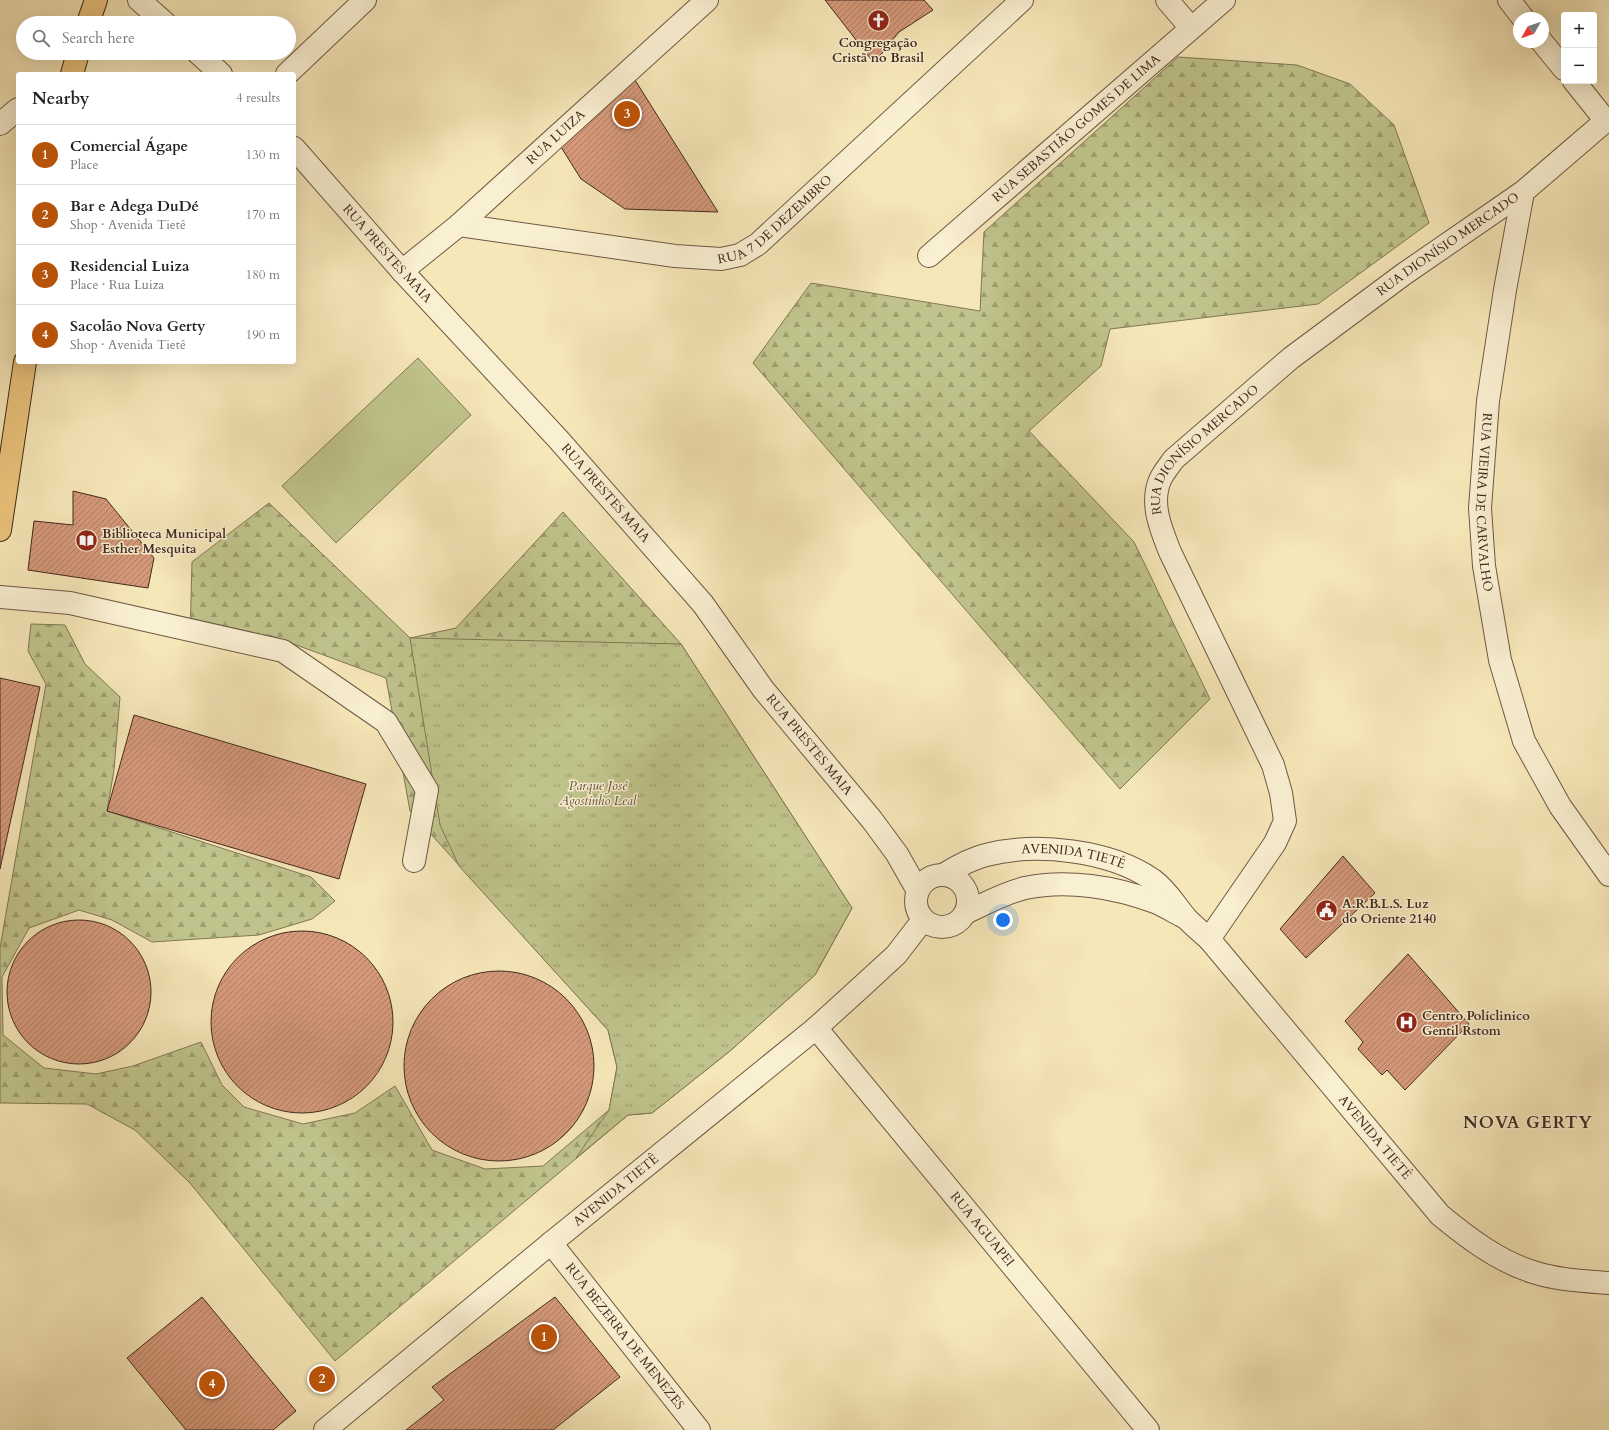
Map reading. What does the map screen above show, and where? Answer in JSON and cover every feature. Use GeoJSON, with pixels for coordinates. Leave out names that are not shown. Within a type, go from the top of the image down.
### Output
{"type":"FeatureCollection","features":[{"type":"Feature","properties":{"kind":"main road"},"geometry":{"type":"LineString","coordinates":[[90,16],[96,0]]}},
{"type":"Feature","properties":{"kind":"main road"},"geometry":{"type":"LineString","coordinates":[[0,530],[25,364]]}},
{"type":"Feature","properties":{"kind":"street"},"geometry":{"type":"LineString","coordinates":[[139,0],[157,16]]}},
{"type":"Feature","properties":{"kind":"street"},"geometry":{"type":"LineString","coordinates":[[289,72],[365,0]]}},
{"type":"Feature","properties":{"kind":"street","name":"RUA LUIZA"},"geometry":{"type":"LineString","coordinates":[[402,271],[459,225],[707,0]]}},
{"type":"Feature","properties":{"kind":"street","name":"RUA 7 DE DEZEMBRO"},"geometry":{"type":"LineString","coordinates":[[459,225],[675,256],[721,259],[740,255],[758,244],[1022,0]]}},
{"type":"Feature","properties":{"kind":"street"},"geometry":{"type":"LineString","coordinates":[[1167,0],[1191,28]]}},
{"type":"Feature","properties":{"kind":"street","name":"RUA SEBASTIÃO GOMES DE LIMA"},"geometry":{"type":"LineString","coordinates":[[929,256],[1224,0]]}},
{"type":"Feature","properties":{"kind":"street"},"geometry":{"type":"LineString","coordinates":[[1509,0],[1518,12]]}},
{"type":"Feature","properties":{"kind":"street"},"geometry":{"type":"LineString","coordinates":[[1547,48],[1561,65]]}},
{"type":"Feature","properties":{"kind":"street"},"geometry":{"type":"LineString","coordinates":[[206,60],[219,72]]}},
{"type":"Feature","properties":{"kind":"street"},"geometry":{"type":"LineString","coordinates":[[1523,192],[1608,119],[1577,84]]}},
{"type":"Feature","properties":{"kind":"street"},"geometry":{"type":"LineString","coordinates":[[0,124],[16,111]]}},
{"type":"Feature","properties":{"kind":"street","name":"RUA PRESTES MAIA"},"geometry":{"type":"LineString","coordinates":[[296,150],[402,271],[558,439],[704,604],[764,689],[872,820],[897,854],[918,891]]}},
{"type":"Feature","properties":{"kind":"street","name":"RUA VIEIRA DE CARVALHO"},"geometry":{"type":"LineString","coordinates":[[1523,192],[1505,290],[1488,402],[1480,508],[1484,566],[1500,660],[1524,741],[1560,806],[1609,875]]}},
{"type":"Feature","properties":{"kind":"street","name":"RUA DIONÍSIO MERCADO"},"geometry":{"type":"LineString","coordinates":[[1209,939],[1275,843],[1284,821],[1280,793],[1272,764],[1170,552],[1159,525],[1155,497],[1160,479],[1174,459],[1291,358],[1404,274],[1523,192]]}},
{"type":"Feature","properties":{"kind":"street"},"geometry":{"type":"LineString","coordinates":[[0,596],[70,603],[283,651],[386,722],[427,790],[414,861]]}},
{"type":"Feature","properties":{"kind":"street","name":"AVENIDA TIETÊ"},"geometry":{"type":"LineString","coordinates":[[940,876],[965,862],[985,855],[1010,850],[1073,851],[1104,857],[1128,866],[1153,880],[1167,892],[1187,919],[1209,939],[1440,1215],[1466,1236],[1500,1257],[1534,1272],[1570,1279],[1609,1283]]}},
{"type":"Feature","properties":{"kind":"street","name":"RUA PRESTES MAIA"},"geometry":{"type":"LineString","coordinates":[[897,854],[940,876]]}},
{"type":"Feature","properties":{"kind":"street"},"geometry":{"type":"LineString","coordinates":[[940,876],[952,878],[961,884],[966,893],[968,903],[966,913],[960,921],[951,926],[933,924],[916,901],[918,891],[923,884],[929,878],[940,876]]}},
{"type":"Feature","properties":{"kind":"street","name":"AVENIDA TIETÊ"},"geometry":{"type":"LineString","coordinates":[[966,913],[1002,896],[1024,889],[1046,884],[1084,885],[1126,893],[1156,903],[1187,919]]}},
{"type":"Feature","properties":{"kind":"street","name":"AVENIDA TIETÊ"},"geometry":{"type":"LineString","coordinates":[[325,1430],[551,1243],[816,1028],[860,989],[903,947],[933,924]]}},
{"type":"Feature","properties":{"kind":"street","name":"RUA AGUAPEI"},"geometry":{"type":"LineString","coordinates":[[816,1028],[1148,1430]]}},
{"type":"Feature","properties":{"kind":"street","name":"RUA BEZERRA DE MENEZES"},"geometry":{"type":"LineString","coordinates":[[551,1243],[699,1430]]}},
{"type":"Feature","properties":{"kind":"green space"},"geometry":{"type":"Polygon","coordinates":[[[1178,57],[1297,65],[1350,84],[1394,125],[1429,223],[1318,304],[1110,329],[1101,366],[1029,431],[1134,542],[1210,699],[1120,789],[753,363],[811,283],[980,311],[984,232],[1178,57]]]}},
{"type":"Feature","properties":{"kind":"green space"},"geometry":{"type":"Polygon","coordinates":[[[418,358],[471,415],[336,543],[282,486],[418,358]]]}},
{"type":"Feature","properties":{"kind":"green space"},"geometry":{"type":"Polygon","coordinates":[[[269,503],[410,638],[456,628],[563,512],[681,644],[852,908],[815,975],[730,1051],[652,1113],[628,1115],[335,1361],[190,1183],[135,1130],[87,1104],[0,1103],[0,948],[46,684],[28,651],[31,624],[65,625],[85,664],[120,697],[114,770],[107,811],[311,877],[335,901],[312,919],[259,935],[152,942],[112,920],[79,910],[29,928],[2,977],[3,1035],[44,1068],[96,1074],[133,1066],[201,1042],[222,1085],[244,1107],[303,1124],[355,1113],[395,1086],[432,1150],[485,1169],[543,1166],[609,1110],[617,1067],[608,1030],[410,811],[386,678],[269,635],[190,638],[192,562],[269,503]]]}},
{"type":"Feature","properties":{"kind":"green space","name":"Parque José Agostinho Leal"},"geometry":{"type":"Polygon","coordinates":[[[410,638],[681,644],[852,908],[815,975],[730,1051],[652,1113],[628,1115],[576,1158],[609,1110],[617,1067],[608,1030],[459,866],[440,825],[410,638]]]}},
{"type":"Feature","properties":{"kind":"building","name":"Congregação Cristã no Brasil"},"geometry":{"type":"Polygon","coordinates":[[[825,0],[924,0],[933,10],[899,32],[874,63],[825,0]]]}},
{"type":"Feature","properties":{"kind":"building"},"geometry":{"type":"Polygon","coordinates":[[[635,80],[718,212],[625,209],[581,179],[561,147],[635,80]]]}},
{"type":"Feature","properties":{"kind":"building","name":"Biblioteca Municipal Esther Mesquita"},"geometry":{"type":"Polygon","coordinates":[[[73,491],[106,499],[154,558],[148,588],[28,570],[34,521],[73,525],[73,491]]]}},
{"type":"Feature","properties":{"kind":"building"},"geometry":{"type":"Polygon","coordinates":[[[0,678],[40,687],[0,869],[0,678]]]}},
{"type":"Feature","properties":{"kind":"building"},"geometry":{"type":"Polygon","coordinates":[[[134,715],[366,784],[339,879],[107,811],[134,715]]]}},
{"type":"Feature","properties":{"kind":"building","name":"A.R.B.L.S. Luz do Oriente 2140"},"geometry":{"type":"Polygon","coordinates":[[[1343,856],[1375,893],[1306,958],[1280,929],[1343,856]]]}},
{"type":"Feature","properties":{"kind":"building"},"geometry":{"type":"Polygon","coordinates":[[[79,920],[106,926],[130,941],[145,965],[151,992],[145,1019],[130,1043],[106,1058],[79,1064],[52,1058],[28,1043],[13,1019],[7,992],[13,965],[28,941],[52,926],[79,920]]]}},
{"type":"Feature","properties":{"kind":"building"},"geometry":{"type":"Polygon","coordinates":[[[311,931],[320,932],[345,941],[367,957],[383,979],[392,1004],[392,1040],[383,1065],[367,1087],[345,1103],[329,1109],[311,1113],[293,1113],[284,1112],[259,1103],[244,1093],[231,1080],[221,1065],[212,1040],[211,1013],[212,1004],[221,979],[231,964],[244,951],[259,941],[284,932],[311,931]]]}},
{"type":"Feature","properties":{"kind":"building","name":"Centro Políclinico Gentil Rstom"},"geometry":{"type":"Polygon","coordinates":[[[1408,954],[1469,1024],[1405,1090],[1387,1070],[1382,1075],[1358,1049],[1363,1042],[1345,1021],[1408,954]]]}},
{"type":"Feature","properties":{"kind":"building"},"geometry":{"type":"Polygon","coordinates":[[[490,971],[508,971],[527,975],[544,982],[559,992],[573,1006],[583,1021],[590,1038],[594,1057],[594,1075],[590,1094],[583,1111],[573,1126],[559,1140],[544,1150],[527,1157],[508,1161],[490,1161],[471,1157],[454,1150],[439,1140],[425,1126],[415,1111],[408,1094],[404,1075],[404,1057],[408,1038],[415,1021],[425,1006],[439,992],[454,982],[471,975],[490,971]]]}},
{"type":"Feature","properties":{"kind":"building"},"geometry":{"type":"Polygon","coordinates":[[[202,1297],[296,1411],[273,1430],[186,1430],[127,1358],[202,1297]]]}},
{"type":"Feature","properties":{"kind":"building"},"geometry":{"type":"Polygon","coordinates":[[[555,1297],[620,1377],[553,1430],[406,1430],[444,1400],[432,1387],[555,1297]]]}},
{"type":"Feature","properties":{"kind":"place","name":"Congregação Cristã no Brasil"},"geometry":{"type":"Point","coordinates":[878,21]}},
{"type":"Feature","properties":{"kind":"place","name":"Residencial Luiza"},"geometry":{"type":"Point","coordinates":[627,114]}},
{"type":"Feature","properties":{"kind":"place","name":"Biblioteca Municipal Esther Mesquita"},"geometry":{"type":"Point","coordinates":[86,541]}},
{"type":"Feature","properties":{"kind":"place","name":"A.R.B.L.S. Luz do Oriente 2140"},"geometry":{"type":"Point","coordinates":[1326,911]}},
{"type":"Feature","properties":{"kind":"place","name":"Centro Políclinico Gentil Rstom"},"geometry":{"type":"Point","coordinates":[1407,1023]}},
{"type":"Feature","properties":{"kind":"place","name":"Comercial Ágape"},"geometry":{"type":"Point","coordinates":[544,1337]}},
{"type":"Feature","properties":{"kind":"place","name":"Bar e Adega DuDé"},"geometry":{"type":"Point","coordinates":[322,1379]}},
{"type":"Feature","properties":{"kind":"place","name":"Sacolão Nova Gerty"},"geometry":{"type":"Point","coordinates":[212,1384]}},
{"type":"Feature","properties":{"kind":"district","name":"NOVA GERTY"},"geometry":{"type":"Point","coordinates":[1528,1122]}}]}
